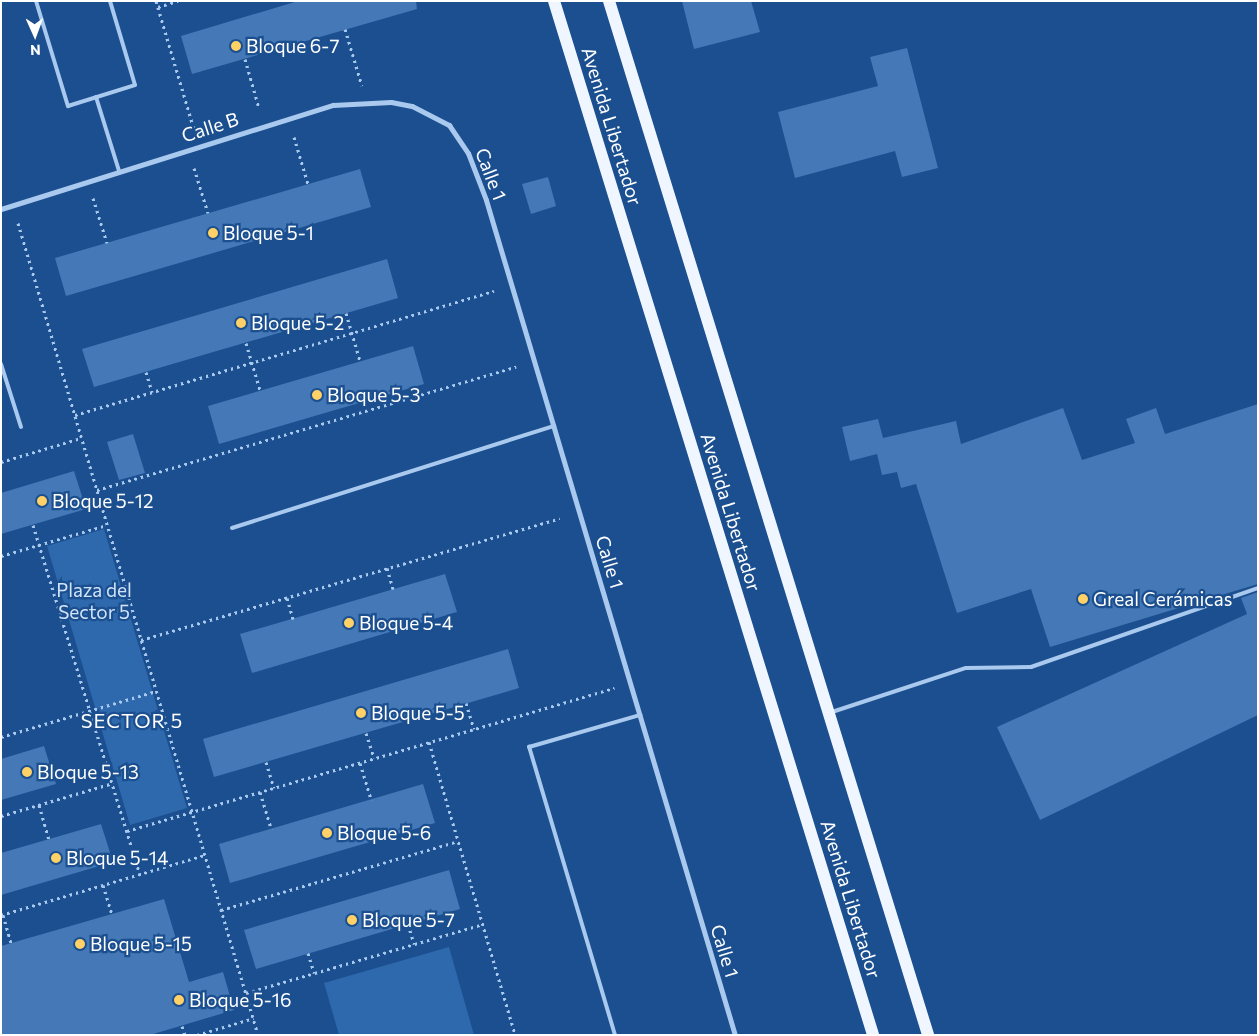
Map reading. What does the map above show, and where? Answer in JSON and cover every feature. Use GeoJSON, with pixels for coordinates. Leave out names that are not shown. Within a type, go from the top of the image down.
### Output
{"type":"FeatureCollection","features":[{"type":"Feature","properties":{"kind":"main road","name":"Avenida Libertador"},"geometry":{"type":"LineString","coordinates":[[554,1],[873,1035]]}},
{"type":"Feature","properties":{"kind":"main road","name":"Avenida Libertador"},"geometry":{"type":"LineString","coordinates":[[609,1],[928,1035]]}},
{"type":"Feature","properties":{"kind":"street","name":"Calle B"},"geometry":{"type":"LineString","coordinates":[[1,209],[264,125],[365,101],[405,104],[431,114]]}},
{"type":"Feature","properties":{"kind":"street","name":"Calle 1"},"geometry":{"type":"LineString","coordinates":[[431,114],[449,124],[468,153],[512,286],[735,1035]]}},
{"type":"Feature","properties":{"kind":"lane"},"geometry":{"type":"LineString","coordinates":[[36,1],[68,106],[135,85],[110,1]]}},
{"type":"Feature","properties":{"kind":"lane"},"geometry":{"type":"LineString","coordinates":[[96,97],[119,171]]}},
{"type":"Feature","properties":{"kind":"lane"},"geometry":{"type":"LineString","coordinates":[[1,364],[21,427]]}},
{"type":"Feature","properties":{"kind":"lane"},"geometry":{"type":"LineString","coordinates":[[232,528],[554,426]]}},
{"type":"Feature","properties":{"kind":"lane"},"geometry":{"type":"LineString","coordinates":[[829,713],[966,668],[1031,667],[1258,588]]}},
{"type":"Feature","properties":{"kind":"lane"},"geometry":{"type":"LineString","coordinates":[[615,1035],[529,747],[640,715]]}},
{"type":"Feature","properties":{"kind":"path"},"geometry":{"type":"LineString","coordinates":[[156,1],[200,146]]}},
{"type":"Feature","properties":{"kind":"path"},"geometry":{"type":"LineString","coordinates":[[158,7],[178,1]]}},
{"type":"Feature","properties":{"kind":"path"},"geometry":{"type":"LineString","coordinates":[[345,29],[365,101]]}},
{"type":"Feature","properties":{"kind":"path"},"geometry":{"type":"LineString","coordinates":[[245,59],[264,125]]}},
{"type":"Feature","properties":{"kind":"path"},"geometry":{"type":"LineString","coordinates":[[289,118],[308,184]]}},
{"type":"Feature","properties":{"kind":"path"},"geometry":{"type":"LineString","coordinates":[[188,150],[208,213]]}},
{"type":"Feature","properties":{"kind":"path"},"geometry":{"type":"LineString","coordinates":[[88,182],[107,243]]}},
{"type":"Feature","properties":{"kind":"path"},"geometry":{"type":"LineString","coordinates":[[12,205],[258,1035]]}},
{"type":"Feature","properties":{"kind":"path"},"geometry":{"type":"LineString","coordinates":[[75,415],[512,286]]}},
{"type":"Feature","properties":{"kind":"path"},"geometry":{"type":"LineString","coordinates":[[346,313],[360,361]]}},
{"type":"Feature","properties":{"kind":"path"},"geometry":{"type":"LineString","coordinates":[[246,343],[260,390]]}},
{"type":"Feature","properties":{"kind":"path"},"geometry":{"type":"LineString","coordinates":[[97,490],[534,361]]}},
{"type":"Feature","properties":{"kind":"path"},"geometry":{"type":"LineString","coordinates":[[146,372],[152,392]]}},
{"type":"Feature","properties":{"kind":"path"},"geometry":{"type":"LineString","coordinates":[[1,462],[81,438]]}},
{"type":"Feature","properties":{"kind":"path"},"geometry":{"type":"LineString","coordinates":[[141,640],[579,512]]}},
{"type":"Feature","properties":{"kind":"path"},"geometry":{"type":"LineString","coordinates":[[34,525],[42,544],[140,874]]}},
{"type":"Feature","properties":{"kind":"path"},"geometry":{"type":"LineString","coordinates":[[1,556],[107,525]]}},
{"type":"Feature","properties":{"kind":"path"},"geometry":{"type":"LineString","coordinates":[[387,568],[393,589]]}},
{"type":"Feature","properties":{"kind":"path"},"geometry":{"type":"LineString","coordinates":[[286,598],[292,619]]}},
{"type":"Feature","properties":{"kind":"path"},"geometry":{"type":"LineString","coordinates":[[127,831],[630,684]]}},
{"type":"Feature","properties":{"kind":"path"},"geometry":{"type":"LineString","coordinates":[[1,736],[156,691]]}},
{"type":"Feature","properties":{"kind":"path"},"geometry":{"type":"LineString","coordinates":[[466,703],[474,729]]}},
{"type":"Feature","properties":{"kind":"path"},"geometry":{"type":"LineString","coordinates":[[366,733],[374,758]]}},
{"type":"Feature","properties":{"kind":"path"},"geometry":{"type":"LineString","coordinates":[[429,742],[516,1035]]}},
{"type":"Feature","properties":{"kind":"path"},"geometry":{"type":"LineString","coordinates":[[266,762],[274,788]]}},
{"type":"Feature","properties":{"kind":"path"},"geometry":{"type":"LineString","coordinates":[[360,763],[371,800]]}},
{"type":"Feature","properties":{"kind":"path"},"geometry":{"type":"LineString","coordinates":[[1,816],[113,783]]}},
{"type":"Feature","properties":{"kind":"path"},"geometry":{"type":"LineString","coordinates":[[260,792],[271,829]]}},
{"type":"Feature","properties":{"kind":"path"},"geometry":{"type":"LineString","coordinates":[[38,805],[49,839]]}},
{"type":"Feature","properties":{"kind":"path"},"geometry":{"type":"LineString","coordinates":[[221,910],[458,841]]}},
{"type":"Feature","properties":{"kind":"path"},"geometry":{"type":"LineString","coordinates":[[12,943],[2,915],[205,855]]}},
{"type":"Feature","properties":{"kind":"path"},"geometry":{"type":"LineString","coordinates":[[103,885],[112,914]]}},
{"type":"Feature","properties":{"kind":"path"},"geometry":{"type":"LineString","coordinates":[[408,924],[414,944]]}},
{"type":"Feature","properties":{"kind":"path"},"geometry":{"type":"LineString","coordinates":[[246,993],[483,924]]}},
{"type":"Feature","properties":{"kind":"path"},"geometry":{"type":"LineString","coordinates":[[308,954],[314,973]]}},
{"type":"Feature","properties":{"kind":"path"},"geometry":{"type":"LineString","coordinates":[[197,1035],[254,1018]]}},
{"type":"Feature","properties":{"kind":"path"},"geometry":{"type":"LineString","coordinates":[[182,1026],[185,1035]]}},
{"type":"Feature","properties":{"kind":"green space","name":"Plaza del Sector 5"},"geometry":{"type":"Polygon","coordinates":[[[104,529],[187,808],[130,825],[47,546],[104,529]]]}},
{"type":"Feature","properties":{"kind":"green space"},"geometry":{"type":"Polygon","coordinates":[[[449,947],[474,1035],[339,1035],[324,983],[449,947]]]}},
{"type":"Feature","properties":{"kind":"building","name":"Bloque 6-7"},"geometry":{"type":"Polygon","coordinates":[[[298,1],[416,1],[417,9],[192,74],[181,36],[298,1]]]}},
{"type":"Feature","properties":{"kind":"building"},"geometry":{"type":"Polygon","coordinates":[[[682,1],[751,1],[760,32],[694,49],[682,1]]]}},
{"type":"Feature","properties":{"kind":"building"},"geometry":{"type":"Polygon","coordinates":[[[907,48],[938,168],[902,177],[895,151],[795,178],[778,112],[878,86],[870,57],[907,48]]]}},
{"type":"Feature","properties":{"kind":"building","name":"Bloque 5-1"},"geometry":{"type":"Polygon","coordinates":[[[360,169],[371,207],[66,296],[55,258],[360,169]]]}},
{"type":"Feature","properties":{"kind":"building"},"geometry":{"type":"Polygon","coordinates":[[[548,177],[556,206],[531,214],[522,184],[548,177]]]}},
{"type":"Feature","properties":{"kind":"building","name":"Bloque 5-2"},"geometry":{"type":"Polygon","coordinates":[[[387,259],[398,298],[94,387],[82,349],[387,259]]]}},
{"type":"Feature","properties":{"kind":"building","name":"Bloque 5-3"},"geometry":{"type":"Polygon","coordinates":[[[413,346],[424,384],[219,444],[208,406],[413,346]]]}},
{"type":"Feature","properties":{"kind":"building"},"geometry":{"type":"Polygon","coordinates":[[[1258,404],[1258,584],[1050,647],[1031,589],[957,613],[916,484],[901,488],[897,472],[882,475],[877,454],[850,461],[842,427],[878,419],[883,438],[956,421],[961,444],[1063,408],[1082,460],[1135,443],[1126,419],[1156,408],[1165,434],[1258,404]]]}},
{"type":"Feature","properties":{"kind":"building"},"geometry":{"type":"Polygon","coordinates":[[[133,434],[145,473],[119,480],[107,442],[133,434]]]}},
{"type":"Feature","properties":{"kind":"building","name":"Bloque 5-12"},"geometry":{"type":"Polygon","coordinates":[[[74,471],[86,509],[1,534],[1,493],[74,471]]]}},
{"type":"Feature","properties":{"kind":"building","name":"Bloque 5-4"},"geometry":{"type":"Polygon","coordinates":[[[445,574],[457,612],[252,673],[240,634],[445,574]]]}},
{"type":"Feature","properties":{"kind":"building"},"geometry":{"type":"Polygon","coordinates":[[[1258,592],[1258,715],[1040,820],[997,727],[1247,614],[1241,598],[1258,592]]]}},
{"type":"Feature","properties":{"kind":"building","name":"Bloque 5-5"},"geometry":{"type":"Polygon","coordinates":[[[508,649],[519,688],[214,777],[203,739],[508,649]]]}},
{"type":"Feature","properties":{"kind":"building","name":"Bloque 5-13"},"geometry":{"type":"Polygon","coordinates":[[[44,746],[56,784],[1,800],[1,759],[44,746]]]}},
{"type":"Feature","properties":{"kind":"building","name":"Bloque 5-6"},"geometry":{"type":"Polygon","coordinates":[[[423,784],[435,823],[230,883],[219,844],[423,784]]]}},
{"type":"Feature","properties":{"kind":"building","name":"Bloque 5-14"},"geometry":{"type":"Polygon","coordinates":[[[101,824],[113,862],[1,895],[1,853],[101,824]]]}},
{"type":"Feature","properties":{"kind":"building","name":"Bloque 5-7"},"geometry":{"type":"Polygon","coordinates":[[[449,870],[460,909],[256,969],[244,930],[449,870]]]}},
{"type":"Feature","properties":{"kind":"building"},"geometry":{"type":"Polygon","coordinates":[[[164,899],[189,982],[223,972],[234,1010],[150,1035],[1,1035],[1,946],[164,899]]]}},
{"type":"Feature","properties":{"kind":"place","name":"Bloque 6-7"},"geometry":{"type":"Point","coordinates":[236,46]}},
{"type":"Feature","properties":{"kind":"place","name":"Bloque 5-1"},"geometry":{"type":"Point","coordinates":[213,233]}},
{"type":"Feature","properties":{"kind":"place","name":"Bloque 5-2"},"geometry":{"type":"Point","coordinates":[241,323]}},
{"type":"Feature","properties":{"kind":"place","name":"Bloque 5-3"},"geometry":{"type":"Point","coordinates":[317,395]}},
{"type":"Feature","properties":{"kind":"place","name":"Bloque 5-12"},"geometry":{"type":"Point","coordinates":[42,501]}},
{"type":"Feature","properties":{"kind":"place","name":"Greal Cerámicas"},"geometry":{"type":"Point","coordinates":[1083,599]}},
{"type":"Feature","properties":{"kind":"place","name":"Bloque 5-4"},"geometry":{"type":"Point","coordinates":[349,623]}},
{"type":"Feature","properties":{"kind":"place","name":"Bloque 5-5"},"geometry":{"type":"Point","coordinates":[361,713]}},
{"type":"Feature","properties":{"kind":"place","name":"Bloque 5-13"},"geometry":{"type":"Point","coordinates":[27,772]}},
{"type":"Feature","properties":{"kind":"place","name":"Bloque 5-6"},"geometry":{"type":"Point","coordinates":[327,833]}},
{"type":"Feature","properties":{"kind":"place","name":"Bloque 5-14"},"geometry":{"type":"Point","coordinates":[56,858]}},
{"type":"Feature","properties":{"kind":"place","name":"Bloque 5-7"},"geometry":{"type":"Point","coordinates":[352,920]}},
{"type":"Feature","properties":{"kind":"place","name":"Bloque 5-15"},"geometry":{"type":"Point","coordinates":[80,944]}},
{"type":"Feature","properties":{"kind":"place","name":"Bloque 5-16"},"geometry":{"type":"Point","coordinates":[179,1000]}},
{"type":"Feature","properties":{"kind":"district","name":"SECTOR 5"},"geometry":{"type":"Point","coordinates":[132,720]}}]}
